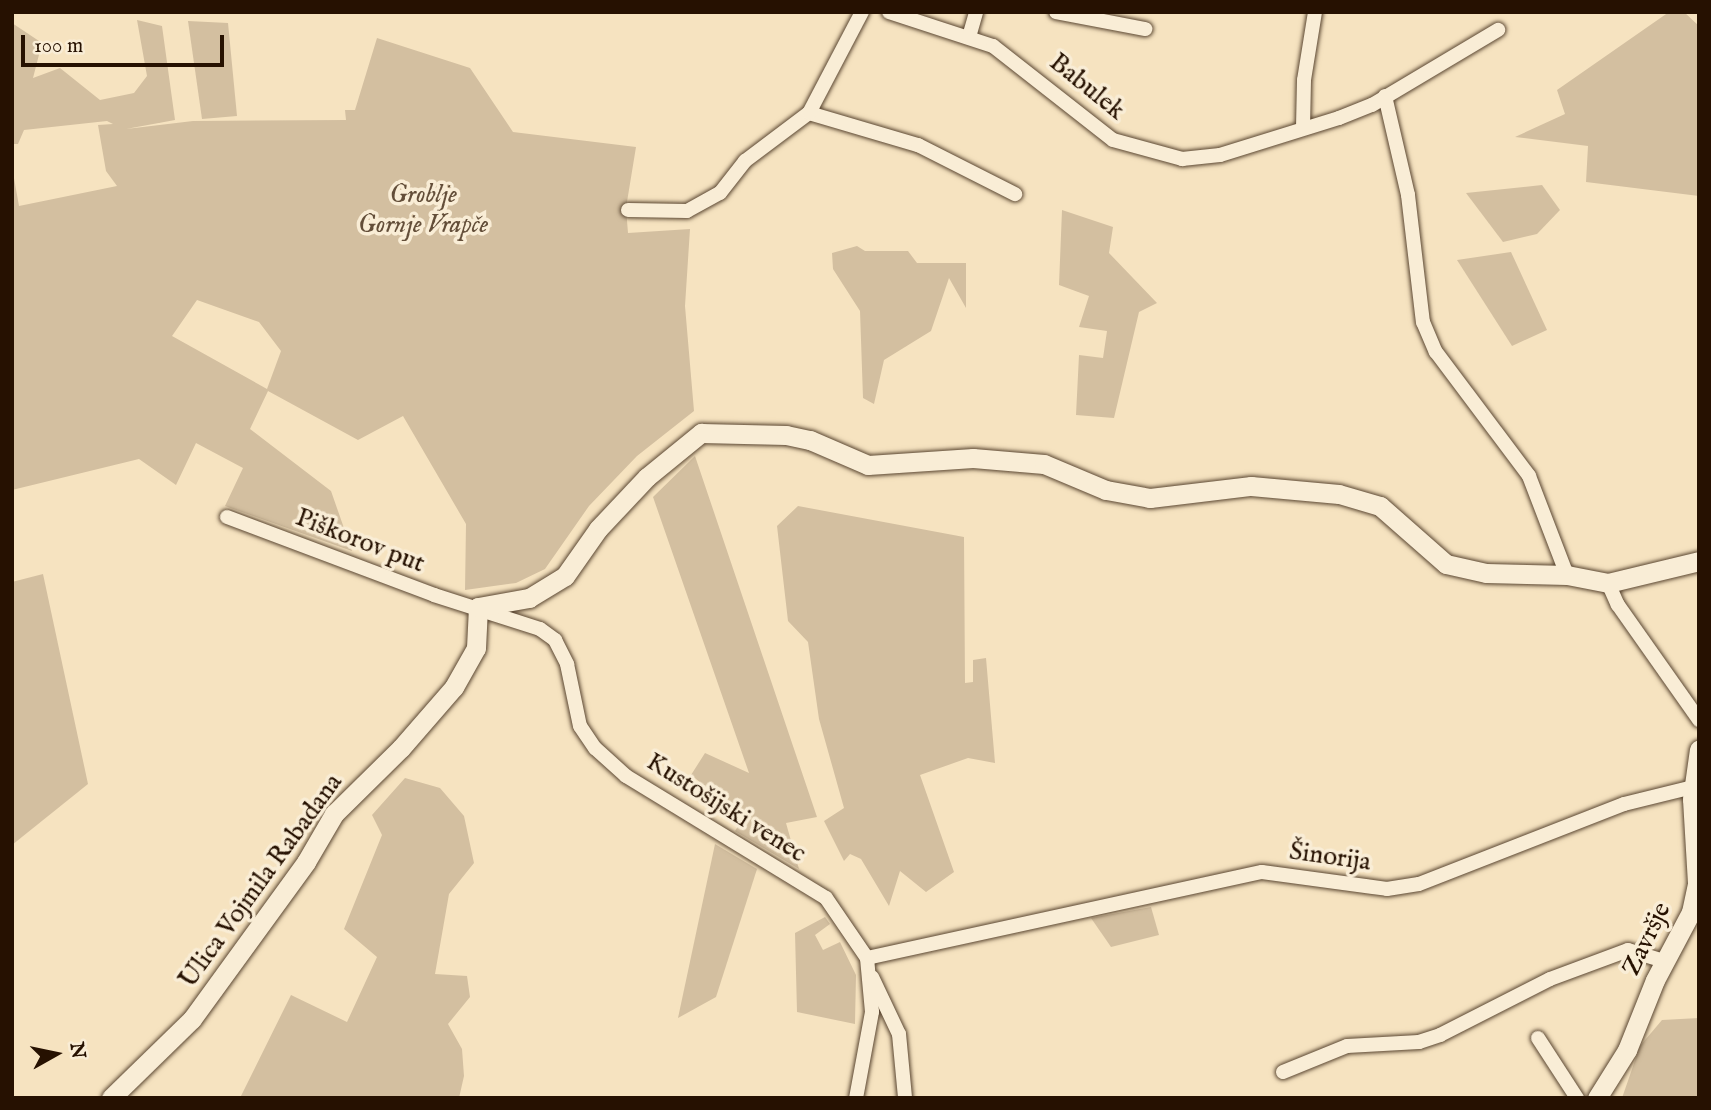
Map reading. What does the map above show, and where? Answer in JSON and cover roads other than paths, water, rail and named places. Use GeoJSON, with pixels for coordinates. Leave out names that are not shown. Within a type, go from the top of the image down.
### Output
{"type":"FeatureCollection","features":[{"type":"Feature","properties":{"kind":"street"},"geometry":{"type":"LineString","coordinates":[[628,211],[671,214],[707,203],[760,147],[801,123],[809,113],[862,12]]}},
{"type":"Feature","properties":{"kind":"street","name":"Babulek"},"geometry":{"type":"LineString","coordinates":[[888,12],[969,37],[1006,53],[1078,117],[1139,151],[1174,158],[1213,157],[1339,118],[1385,96],[1498,30]]}},
{"type":"Feature","properties":{"kind":"street"},"geometry":{"type":"LineString","coordinates":[[969,37],[976,12]]}},
{"type":"Feature","properties":{"kind":"street"},"geometry":{"type":"LineString","coordinates":[[1056,12],[1145,29]]}},
{"type":"Feature","properties":{"kind":"street"},"geometry":{"type":"LineString","coordinates":[[1303,128],[1304,80],[1315,12]]}},
{"type":"Feature","properties":{"kind":"street"},"geometry":{"type":"LineString","coordinates":[[1385,96],[1408,195],[1423,322],[1436,352],[1529,476],[1567,575]]}},
{"type":"Feature","properties":{"kind":"street"},"geometry":{"type":"LineString","coordinates":[[809,113],[918,145],[1015,194]]}},
{"type":"Feature","properties":{"kind":"street"},"geometry":{"type":"LineString","coordinates":[[475,610],[483,604],[529,598],[565,576],[598,529],[639,485],[701,433],[747,431],[810,440],[868,465],[973,458],[1044,464],[1106,490],[1150,498],[1251,486],[1339,494],[1380,506],[1446,564],[1486,573],[1567,575],[1608,583],[1699,561]]}},
{"type":"Feature","properties":{"kind":"street","name":"Piškorov put"},"geometry":{"type":"LineString","coordinates":[[227,517],[475,610]]}},
{"type":"Feature","properties":{"kind":"street"},"geometry":{"type":"LineString","coordinates":[[1608,583],[1618,604],[1699,720]]}},
{"type":"Feature","properties":{"kind":"street","name":"Kustošijski venec"},"geometry":{"type":"LineString","coordinates":[[475,610],[540,629],[555,640],[568,664],[580,726],[595,748],[626,776],[826,898],[867,958],[871,976],[870,1028],[856,1098]]}},
{"type":"Feature","properties":{"kind":"street","name":"Ulica Vojmila Rabadana"},"geometry":{"type":"LineString","coordinates":[[111,1098],[192,1019],[306,862],[334,814],[401,748],[454,687],[476,648],[475,610]]}},
{"type":"Feature","properties":{"kind":"street","name":"Završje"},"geometry":{"type":"LineString","coordinates":[[1597,1098],[1626,1050],[1664,961],[1685,927],[1696,894],[1693,787],[1699,749]]}},
{"type":"Feature","properties":{"kind":"street","name":"Šinorija"},"geometry":{"type":"LineString","coordinates":[[867,958],[1262,873],[1387,889],[1419,884],[1624,803],[1693,787]]}},
{"type":"Feature","properties":{"kind":"street"},"geometry":{"type":"LineString","coordinates":[[1283,1072],[1347,1046],[1419,1042],[1440,1035],[1550,979],[1628,950],[1664,961]]}},
{"type":"Feature","properties":{"kind":"street"},"geometry":{"type":"LineString","coordinates":[[871,976],[899,1034],[905,1098]]}},
{"type":"Feature","properties":{"kind":"street"},"geometry":{"type":"LineString","coordinates":[[1538,1038],[1577,1098]]}},
{"type":"Feature","properties":{"kind":"park label","name":"Groblje Gornje Vrapče"},"geometry":{"type":"Point","coordinates":[423,210]}}]}
